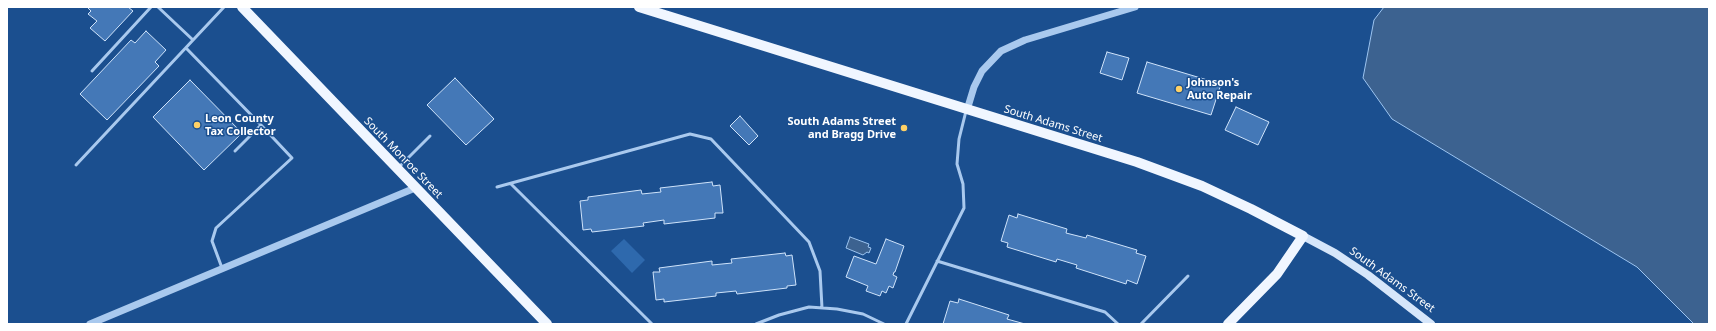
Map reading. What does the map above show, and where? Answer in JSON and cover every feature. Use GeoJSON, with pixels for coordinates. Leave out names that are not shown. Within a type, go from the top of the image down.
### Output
{"type":"FeatureCollection","features":[{"type":"Feature","properties":{"kind":"main road","name":"South Monroe Street"},"geometry":{"type":"LineString","coordinates":[[242,7],[545,323]]}},
{"type":"Feature","properties":{"kind":"main road","name":"South Adams Street"},"geometry":{"type":"LineString","coordinates":[[639,7],[1137,162],[1202,186],[1303,236],[1368,275],[1431,324]]}},
{"type":"Feature","properties":{"kind":"main road"},"geometry":{"type":"LineString","coordinates":[[1228,324],[1277,274],[1303,236]]}},
{"type":"Feature","properties":{"kind":"street"},"geometry":{"type":"LineString","coordinates":[[967,110],[974,87],[982,71],[1001,51],[1024,40],[1135,7]]}},
{"type":"Feature","properties":{"kind":"street"},"geometry":{"type":"LineString","coordinates":[[90,324],[415,188]]}},
{"type":"Feature","properties":{"kind":"lane"},"geometry":{"type":"LineString","coordinates":[[92,71],[151,7]]}},
{"type":"Feature","properties":{"kind":"lane"},"geometry":{"type":"LineString","coordinates":[[158,7],[193,40]]}},
{"type":"Feature","properties":{"kind":"lane"},"geometry":{"type":"LineString","coordinates":[[76,165],[224,7]]}},
{"type":"Feature","properties":{"kind":"lane"},"geometry":{"type":"LineString","coordinates":[[186,48],[292,158],[216,228],[212,241],[222,269]]}},
{"type":"Feature","properties":{"kind":"lane"},"geometry":{"type":"LineString","coordinates":[[906,324],[964,208],[963,184],[957,164],[959,139],[967,110]]}},
{"type":"Feature","properties":{"kind":"lane"},"geometry":{"type":"LineString","coordinates":[[235,151],[261,125]]}},
{"type":"Feature","properties":{"kind":"lane"},"geometry":{"type":"LineString","coordinates":[[497,188],[690,134],[711,139],[809,242],[820,271],[822,308]]}},
{"type":"Feature","properties":{"kind":"lane"},"geometry":{"type":"LineString","coordinates":[[397,169],[430,136]]}},
{"type":"Feature","properties":{"kind":"lane"},"geometry":{"type":"LineString","coordinates":[[511,184],[652,324]]}},
{"type":"Feature","properties":{"kind":"lane"},"geometry":{"type":"LineString","coordinates":[[937,261],[1105,312],[1118,324]]}},
{"type":"Feature","properties":{"kind":"lane"},"geometry":{"type":"LineString","coordinates":[[1141,324],[1188,276]]}},
{"type":"Feature","properties":{"kind":"lane"},"geometry":{"type":"LineString","coordinates":[[756,324],[779,315],[809,307],[863,314],[884,324]]}},
{"type":"Feature","properties":{"kind":"shaded area"},"geometry":{"type":"Polygon","coordinates":[[[1384,7],[1709,7],[1709,324],[1694,324],[1637,267],[1392,119],[1363,78],[1374,20],[1384,7]]]}},
{"type":"Feature","properties":{"kind":"shaded area"},"geometry":{"type":"Polygon","coordinates":[[[850,237],[869,244],[868,247],[871,248],[869,253],[867,252],[863,255],[846,248],[850,237]]]}},
{"type":"Feature","properties":{"kind":"shaded area"},"geometry":{"type":"Polygon","coordinates":[[[624,239],[645,260],[632,273],[611,251],[624,239]]]}},
{"type":"Feature","properties":{"kind":"building"},"geometry":{"type":"Polygon","coordinates":[[[87,7],[128,7],[133,11],[105,41],[90,28],[97,21],[88,14],[91,11],[87,7]]]}},
{"type":"Feature","properties":{"kind":"building"},"geometry":{"type":"Polygon","coordinates":[[[146,31],[166,50],[155,62],[159,66],[107,120],[80,94],[131,40],[135,43],[146,31]]]}},
{"type":"Feature","properties":{"kind":"building"},"geometry":{"type":"Polygon","coordinates":[[[1107,52],[1129,58],[1122,80],[1100,73],[1107,52]]]}},
{"type":"Feature","properties":{"kind":"building","name":"Johnson's Auto Repair"},"geometry":{"type":"Polygon","coordinates":[[[1147,62],[1221,84],[1211,115],[1137,93],[1147,62]]]}},
{"type":"Feature","properties":{"kind":"building"},"geometry":{"type":"Polygon","coordinates":[[[455,78],[494,119],[466,145],[427,105],[455,78]]]}},
{"type":"Feature","properties":{"kind":"building","name":"Leon County Tax Collector"},"geometry":{"type":"Polygon","coordinates":[[[190,80],[242,133],[204,170],[153,117],[190,80]]]}},
{"type":"Feature","properties":{"kind":"building"},"geometry":{"type":"Polygon","coordinates":[[[1236,107],[1269,122],[1258,145],[1225,130],[1236,107]]]}},
{"type":"Feature","properties":{"kind":"building"},"geometry":{"type":"Polygon","coordinates":[[[740,116],[758,136],[749,145],[730,126],[740,116]]]}},
{"type":"Feature","properties":{"kind":"building"},"geometry":{"type":"Polygon","coordinates":[[[712,182],[713,186],[720,185],[723,213],[715,213],[715,218],[664,224],[664,220],[643,223],[644,226],[592,232],[591,229],[583,230],[580,201],[588,200],[588,197],[641,190],[642,194],[661,192],[660,188],[712,182]]]}},
{"type":"Feature","properties":{"kind":"building"},"geometry":{"type":"Polygon","coordinates":[[[1018,214],[1067,229],[1066,233],[1086,238],[1087,235],[1137,250],[1136,253],[1146,256],[1137,284],[1127,280],[1126,284],[1076,268],[1077,265],[1057,259],[1056,262],[1007,247],[1008,243],[1001,241],[1009,215],[1017,218],[1018,214]]]}},
{"type":"Feature","properties":{"kind":"building"},"geometry":{"type":"Polygon","coordinates":[[[886,239],[904,246],[893,275],[897,277],[893,288],[889,286],[886,293],[882,291],[880,296],[866,291],[868,286],[846,277],[854,256],[876,264],[886,239]]]}},
{"type":"Feature","properties":{"kind":"building"},"geometry":{"type":"Polygon","coordinates":[[[785,253],[786,256],[792,255],[796,285],[787,286],[787,288],[737,294],[736,291],[716,293],[716,296],[664,302],[664,299],[656,300],[653,272],[660,272],[659,268],[712,261],[712,265],[732,263],[731,259],[785,253]]]}},
{"type":"Feature","properties":{"kind":"building"},"geometry":{"type":"Polygon","coordinates":[[[959,299],[1009,315],[1007,319],[1025,324],[943,324],[950,301],[958,303],[959,299]]]}},
{"type":"Feature","properties":{"kind":"place","name":"Johnson's Auto Repair"},"geometry":{"type":"Point","coordinates":[1179,89]}},
{"type":"Feature","properties":{"kind":"place","name":"Leon County Tax Collector"},"geometry":{"type":"Point","coordinates":[197,125]}},
{"type":"Feature","properties":{"kind":"place","name":"South Adams Street and Bragg Drive"},"geometry":{"type":"Point","coordinates":[904,128]}}]}
